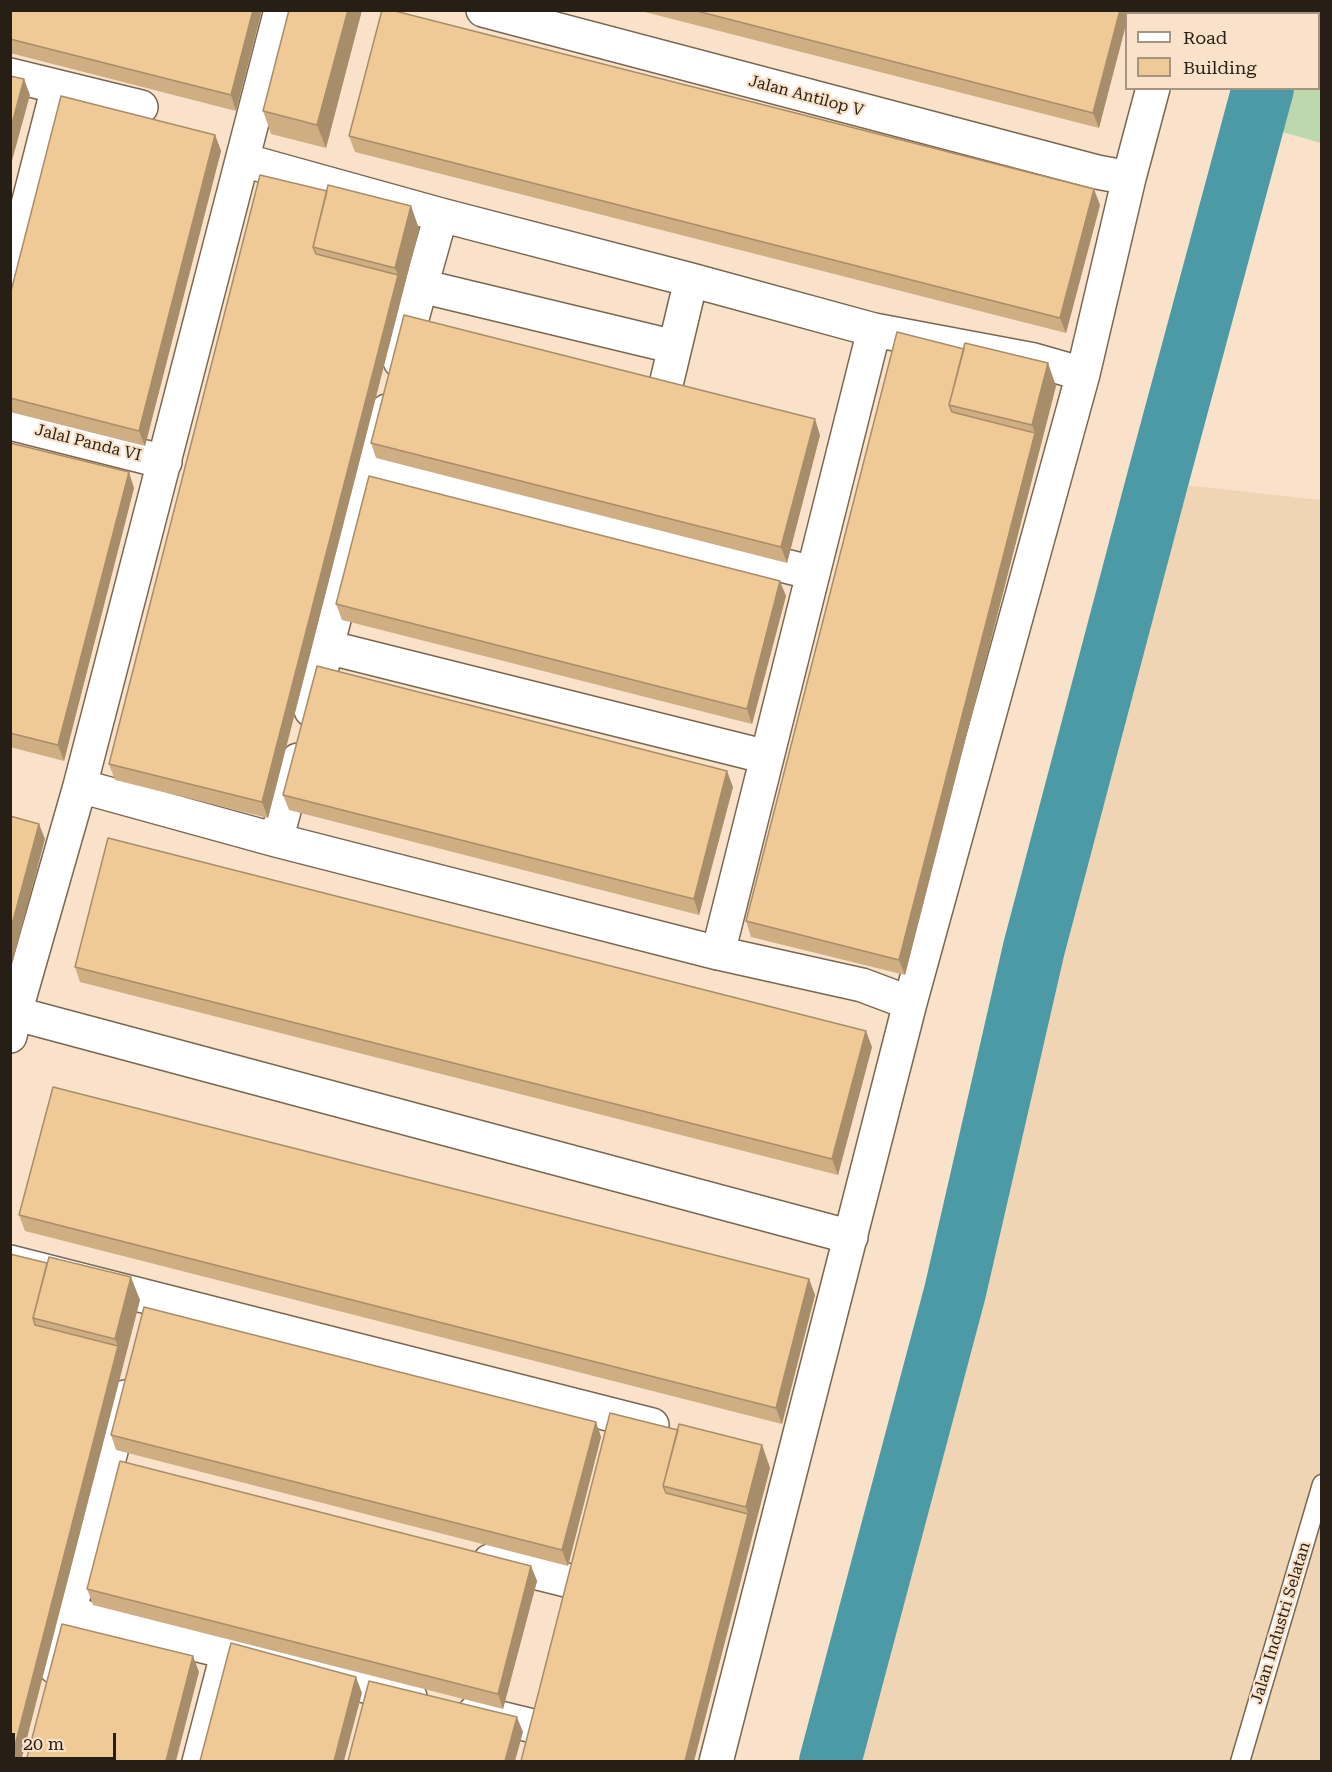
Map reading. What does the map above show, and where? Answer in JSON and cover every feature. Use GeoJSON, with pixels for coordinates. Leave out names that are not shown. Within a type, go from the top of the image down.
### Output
{"type":"FeatureCollection","features":[{"type":"Feature","properties":{"kind":"street"},"geometry":{"type":"LineString","coordinates":[[281,10],[80,786],[12,1020],[851,1237]]}},
{"type":"Feature","properties":{"kind":"street","name":"Jalan Antilop V"},"geometry":{"type":"LineString","coordinates":[[483,10],[1097,172],[1129,178]]}},
{"type":"Feature","properties":{"kind":"street"},"geometry":{"type":"LineString","coordinates":[[10,75],[141,107]]}},
{"type":"Feature","properties":{"kind":"street"},"geometry":{"type":"LineString","coordinates":[[10,276],[15,237],[58,87]]}},
{"type":"Feature","properties":{"kind":"street"},"geometry":{"type":"LineString","coordinates":[[716,1761],[910,1003],[1083,374],[1129,178],[1152,90]]}},
{"type":"Feature","properties":{"kind":"street"},"geometry":{"type":"LineString","coordinates":[[243,160],[874,330],[1034,360],[1083,374]]}},
{"type":"Feature","properties":{"kind":"street"},"geometry":{"type":"LineString","coordinates":[[276,840],[373,462],[441,215]]}},
{"type":"Feature","properties":{"kind":"street"},"geometry":{"type":"LineString","coordinates":[[664,393],[691,280]]}},
{"type":"Feature","properties":{"kind":"street"},"geometry":{"type":"LineString","coordinates":[[421,286],[675,347]]}},
{"type":"Feature","properties":{"kind":"street"},"geometry":{"type":"LineString","coordinates":[[718,953],[874,330]]}},
{"type":"Feature","properties":{"kind":"street","name":"Jalal Panda VI"},"geometry":{"type":"LineString","coordinates":[[10,423],[165,462]]}},
{"type":"Feature","properties":{"kind":"street"},"geometry":{"type":"LineString","coordinates":[[373,462],[813,573]]}},
{"type":"Feature","properties":{"kind":"street"},"geometry":{"type":"LineString","coordinates":[[327,647],[767,757]]}},
{"type":"Feature","properties":{"kind":"street"},"geometry":{"type":"LineString","coordinates":[[80,786],[276,840],[718,953],[862,985],[910,1003]]}},
{"type":"Feature","properties":{"kind":"street"},"geometry":{"type":"LineString","coordinates":[[10,1262],[682,1432]]}},
{"type":"Feature","properties":{"kind":"street"},"geometry":{"type":"LineString","coordinates":[[142,1331],[151,1298]]}},
{"type":"Feature","properties":{"kind":"street"},"geometry":{"type":"LineString","coordinates":[[48,1693],[134,1364]]}},
{"type":"Feature","properties":{"kind":"street"},"geometry":{"type":"LineString","coordinates":[[605,1448],[613,1415]]}},
{"type":"Feature","properties":{"kind":"street"},"geometry":{"type":"LineString","coordinates":[[760,1452],[794,1460]]}},
{"type":"Feature","properties":{"kind":"street"},"geometry":{"type":"LineString","coordinates":[[107,1463],[142,1472]]}},
{"type":"Feature","properties":{"kind":"street"},"geometry":{"type":"LineString","coordinates":[[465,1555],[567,1593],[578,1548]]}},
{"type":"Feature","properties":{"kind":"street"},"geometry":{"type":"LineString","coordinates":[[68,1613],[372,1688],[530,1739],[542,1693]]}},
{"type":"Feature","properties":{"kind":"street"},"geometry":{"type":"LineString","coordinates":[[199,1761],[228,1652]]}},
{"type":"Feature","properties":{"kind":"street"},"geometry":{"type":"LineString","coordinates":[[364,1720],[372,1688]]}},
{"type":"Feature","properties":{"kind":"lane","name":"Jalan Industri Selatan"},"geometry":{"type":"LineString","coordinates":[[1240,1761],[1321,1491]]}},
{"type":"Feature","properties":{"kind":"shaded area"},"geometry":{"type":"Polygon","coordinates":[[[1157,482],[1321,500],[1321,1761],[827,1762],[1157,482]]]}},
{"type":"Feature","properties":{"kind":"green space"},"geometry":{"type":"Polygon","coordinates":[[[1321,11],[1321,143],[1254,124],[1263,90],[1320,90],[1320,12],[1282,12],[1321,11]]]}},
{"type":"Feature","properties":{"kind":"building"},"geometry":{"type":"Polygon","coordinates":[[[10,10],[253,10],[231,95],[10,39],[10,10]]]}},
{"type":"Feature","properties":{"kind":"building"},"geometry":{"type":"Polygon","coordinates":[[[289,10],[348,10],[317,125],[263,111],[289,10]]]}},
{"type":"Feature","properties":{"kind":"building"},"geometry":{"type":"Polygon","coordinates":[[[382,10],[391,10],[1094,189],[1060,318],[349,136],[382,10]]]}},
{"type":"Feature","properties":{"kind":"building"},"geometry":{"type":"Polygon","coordinates":[[[693,10],[1120,10],[1093,113],[693,10]]]}},
{"type":"Feature","properties":{"kind":"building"},"geometry":{"type":"Polygon","coordinates":[[[10,76],[24,79],[10,131],[10,76]]]}},
{"type":"Feature","properties":{"kind":"building"},"geometry":{"type":"Polygon","coordinates":[[[61,96],[215,135],[139,431],[10,398],[10,295],[61,96]]]}},
{"type":"Feature","properties":{"kind":"building"},"geometry":{"type":"Polygon","coordinates":[[[260,175],[327,191],[313,247],[316,254],[398,275],[262,802],[109,764],[260,175]]]}},
{"type":"Feature","properties":{"kind":"building"},"geometry":{"type":"Polygon","coordinates":[[[328,185],[411,206],[395,268],[313,247],[328,185]]]}},
{"type":"Feature","properties":{"kind":"building"},"geometry":{"type":"Polygon","coordinates":[[[404,315],[815,419],[781,547],[371,443],[404,315]]]}},
{"type":"Feature","properties":{"kind":"building"},"geometry":{"type":"Polygon","coordinates":[[[897,332],[964,349],[949,405],[952,412],[1035,433],[899,960],[746,921],[897,332]]]}},
{"type":"Feature","properties":{"kind":"building"},"geometry":{"type":"Polygon","coordinates":[[[965,343],[1048,363],[1032,425],[949,405],[965,343]]]}},
{"type":"Feature","properties":{"kind":"building"},"geometry":{"type":"Polygon","coordinates":[[[10,443],[129,472],[58,745],[10,733],[10,443]]]}},
{"type":"Feature","properties":{"kind":"building"},"geometry":{"type":"Polygon","coordinates":[[[369,476],[780,581],[747,709],[336,604],[369,476]]]}},
{"type":"Feature","properties":{"kind":"building"},"geometry":{"type":"Polygon","coordinates":[[[317,666],[727,771],[694,899],[283,795],[317,666]]]}},
{"type":"Feature","properties":{"kind":"building"},"geometry":{"type":"Polygon","coordinates":[[[10,816],[39,824],[10,932],[10,816]]]}},
{"type":"Feature","properties":{"kind":"building"},"geometry":{"type":"Polygon","coordinates":[[[108,838],[866,1031],[832,1159],[75,967],[108,838]]]}},
{"type":"Feature","properties":{"kind":"building"},"geometry":{"type":"Polygon","coordinates":[[[53,1087],[809,1279],[776,1408],[19,1215],[53,1087]]]}},
{"type":"Feature","properties":{"kind":"building"},"geometry":{"type":"Polygon","coordinates":[[[10,1254],[47,1263],[33,1318],[35,1325],[118,1346],[11,1761],[10,1761],[10,1254]]]}},
{"type":"Feature","properties":{"kind":"building"},"geometry":{"type":"Polygon","coordinates":[[[49,1257],[131,1277],[115,1339],[33,1318],[49,1257]]]}},
{"type":"Feature","properties":{"kind":"building"},"geometry":{"type":"Polygon","coordinates":[[[144,1307],[596,1422],[562,1550],[111,1435],[144,1307]]]}},
{"type":"Feature","properties":{"kind":"building"},"geometry":{"type":"Polygon","coordinates":[[[610,1413],[678,1430],[663,1486],[666,1493],[748,1514],[685,1761],[521,1761],[610,1413]]]}},
{"type":"Feature","properties":{"kind":"building"},"geometry":{"type":"Polygon","coordinates":[[[679,1424],[762,1445],[746,1507],[663,1486],[679,1424]]]}},
{"type":"Feature","properties":{"kind":"building"},"geometry":{"type":"Polygon","coordinates":[[[120,1461],[531,1566],[498,1694],[87,1589],[120,1461]]]}},
{"type":"Feature","properties":{"kind":"building"},"geometry":{"type":"Polygon","coordinates":[[[62,1624],[193,1656],[166,1761],[26,1761],[62,1624]]]}},
{"type":"Feature","properties":{"kind":"building"},"geometry":{"type":"Polygon","coordinates":[[[231,1643],[356,1677],[334,1761],[200,1761],[231,1643]]]}},
{"type":"Feature","properties":{"kind":"building"},"geometry":{"type":"Polygon","coordinates":[[[369,1681],[517,1717],[505,1761],[348,1761],[369,1681]]]}},
{"type":"Feature","properties":{"kind":"waterway"},"geometry":{"type":"LineString","coordinates":[[830,1762],[955,1292],[1034,948],[1262,90]]}}]}
